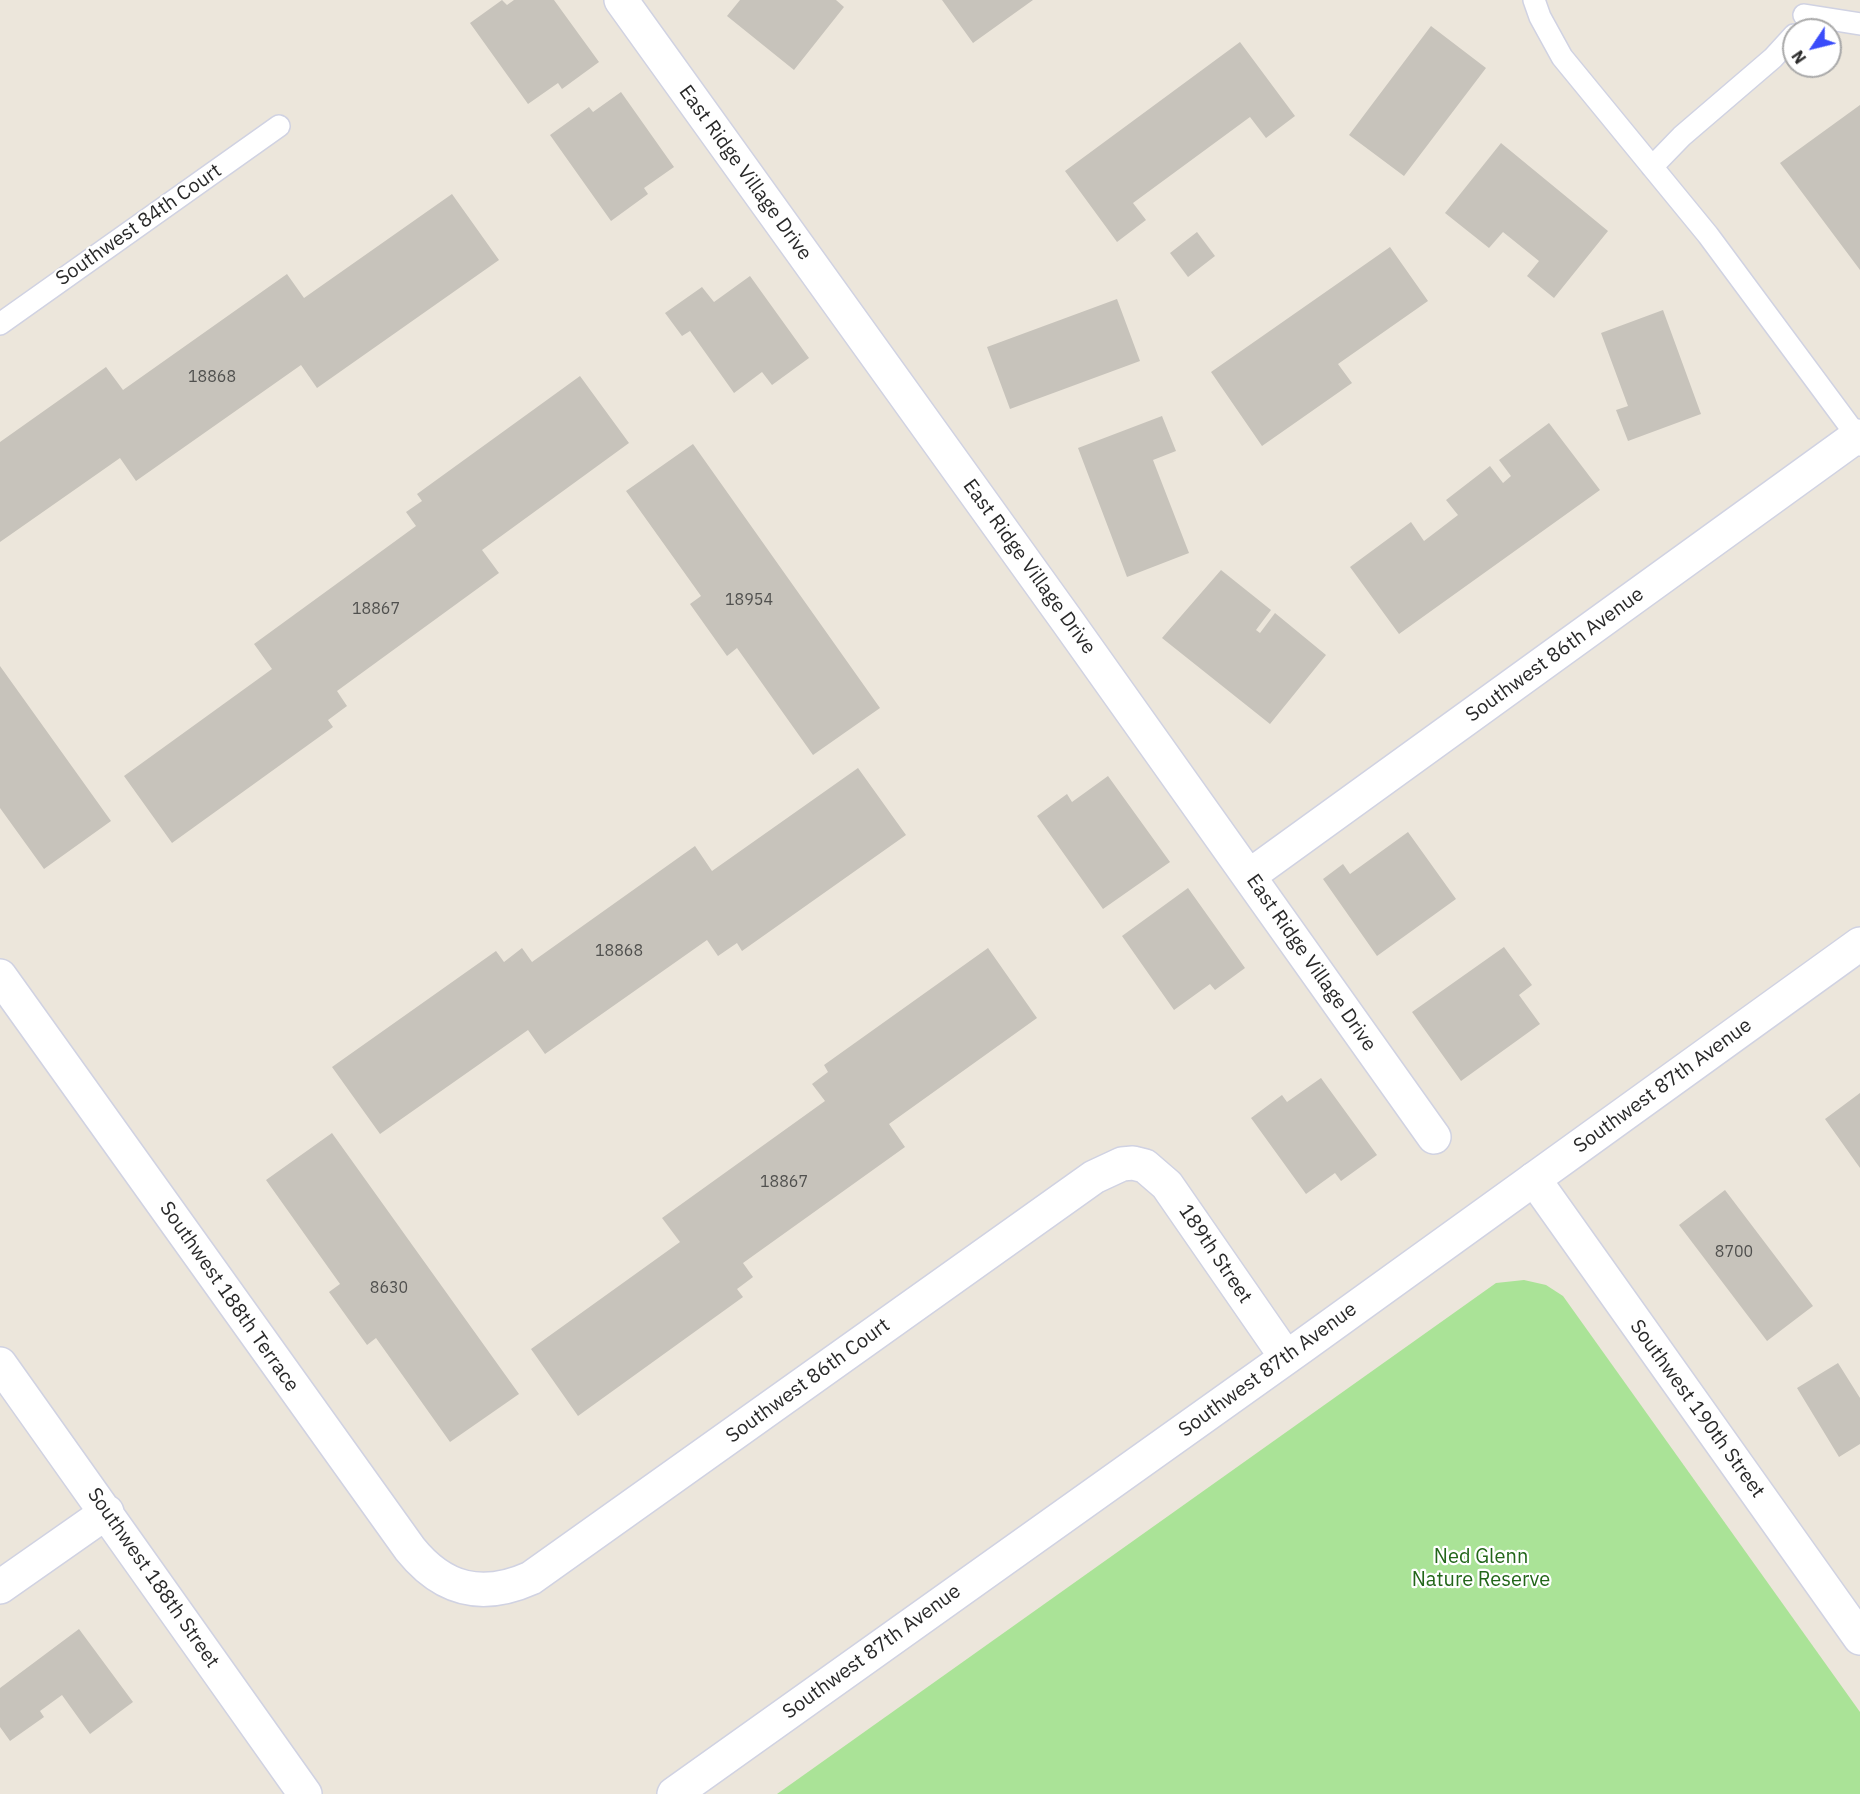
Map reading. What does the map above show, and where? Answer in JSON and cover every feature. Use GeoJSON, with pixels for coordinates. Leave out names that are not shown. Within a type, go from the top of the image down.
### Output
{"type":"FeatureCollection","features":[{"type":"Feature","properties":{"kind":"street","name":"East Ridge Village Drive"},"geometry":{"type":"LineString","coordinates":[[621,0],[1434,1137]]}},
{"type":"Feature","properties":{"kind":"street","name":"Southwest 86th Avenue"},"geometry":{"type":"LineString","coordinates":[[1249,876],[1858,438]]}},
{"type":"Feature","properties":{"kind":"street","name":"Southwest 87th Avenue"},"geometry":{"type":"LineString","coordinates":[[674,1794],[1860,944]]}},
{"type":"Feature","properties":{"kind":"street","name":"Southwest 188th Terrace"},"geometry":{"type":"LineString","coordinates":[[0,975],[410,1549],[432,1573],[447,1583],[480,1590]]}},
{"type":"Feature","properties":{"kind":"street","name":"Southwest 86th Court"},"geometry":{"type":"LineString","coordinates":[[480,1590],[497,1589],[531,1578],[1094,1177],[1122,1164],[1133,1163]]}},
{"type":"Feature","properties":{"kind":"street","name":"189th Street"},"geometry":{"type":"LineString","coordinates":[[1133,1163],[1145,1166],[1167,1185],[1286,1357]]}},
{"type":"Feature","properties":{"kind":"street","name":"Southwest 190th Street"},"geometry":{"type":"LineString","coordinates":[[1534,1179],[1860,1638]]}},
{"type":"Feature","properties":{"kind":"street","name":"Southwest 188th Street"},"geometry":{"type":"LineString","coordinates":[[0,1364],[305,1794]]}},
{"type":"Feature","properties":{"kind":"street"},"geometry":{"type":"LineString","coordinates":[[0,1587],[107,1512]]}},
{"type":"Feature","properties":{"kind":"lane"},"geometry":{"type":"LineString","coordinates":[[1534,0],[1549,35],[1562,57],[1722,253],[1858,438]]}},
{"type":"Feature","properties":{"kind":"lane"},"geometry":{"type":"LineString","coordinates":[[1802,15],[1860,24]]}},
{"type":"Feature","properties":{"kind":"lane"},"geometry":{"type":"LineString","coordinates":[[1652,167],[1682,136],[1756,73],[1782,47]]}},
{"type":"Feature","properties":{"kind":"lane","name":"Southwest 84th Court"},"geometry":{"type":"LineString","coordinates":[[0,324],[279,126]]}},
{"type":"Feature","properties":{"kind":"green space","name":"Ned Glenn Nature Reserve"},"geometry":{"type":"Polygon","coordinates":[[[1524,1280],[1546,1285],[1563,1296],[1860,1712],[1860,1794],[777,1794],[1496,1283],[1524,1280]]]}},
{"type":"Feature","properties":{"kind":"building"},"geometry":{"type":"Polygon","coordinates":[[[502,0],[507,5],[514,0],[554,0],[599,62],[562,89],[558,83],[528,104],[470,23],[502,0]]]}},
{"type":"Feature","properties":{"kind":"building"},"geometry":{"type":"Polygon","coordinates":[[[740,0],[836,0],[844,7],[794,70],[727,16],[740,0]]]}},
{"type":"Feature","properties":{"kind":"building"},"geometry":{"type":"Polygon","coordinates":[[[942,0],[1033,0],[973,43],[942,0]]]}},
{"type":"Feature","properties":{"kind":"building"},"geometry":{"type":"Polygon","coordinates":[[[1431,26],[1486,68],[1404,176],[1349,135],[1431,26]]]}},
{"type":"Feature","properties":{"kind":"building"},"geometry":{"type":"Polygon","coordinates":[[[1240,42],[1295,116],[1266,138],[1250,117],[1133,203],[1146,220],[1117,242],[1065,171],[1240,42]]]}},
{"type":"Feature","properties":{"kind":"building"},"geometry":{"type":"Polygon","coordinates":[[[621,92],[674,167],[644,188],[648,194],[611,221],[550,135],[589,107],[593,112],[621,92]]]}},
{"type":"Feature","properties":{"kind":"building"},"geometry":{"type":"Polygon","coordinates":[[[1860,105],[1860,270],[1780,163],[1860,105]]]}},
{"type":"Feature","properties":{"kind":"building"},"geometry":{"type":"Polygon","coordinates":[[[1501,143],[1608,231],[1554,298],[1527,276],[1539,261],[1503,232],[1489,248],[1445,213],[1501,143]]]}},
{"type":"Feature","properties":{"kind":"building"},"geometry":{"type":"Polygon","coordinates":[[[452,194],[499,260],[317,388],[301,365],[136,481],[120,458],[0,542],[0,442],[106,367],[123,390],[287,274],[304,298],[452,194]]]}},
{"type":"Feature","properties":{"kind":"building"},"geometry":{"type":"Polygon","coordinates":[[[1197,232],[1215,256],[1188,277],[1170,253],[1197,232]]]}},
{"type":"Feature","properties":{"kind":"building"},"geometry":{"type":"Polygon","coordinates":[[[1390,247],[1428,301],[1338,364],[1352,383],[1262,446],[1211,372],[1390,247]]]}},
{"type":"Feature","properties":{"kind":"building"},"geometry":{"type":"Polygon","coordinates":[[[750,276],[809,358],[772,385],[762,372],[734,393],[690,331],[682,336],[665,313],[702,287],[714,302],[750,276]]]}},
{"type":"Feature","properties":{"kind":"building"},"geometry":{"type":"Polygon","coordinates":[[[1117,299],[1140,361],[1010,409],[987,347],[1117,299]]]}},
{"type":"Feature","properties":{"kind":"building"},"geometry":{"type":"Polygon","coordinates":[[[1663,310],[1701,414],[1628,441],[1616,410],[1628,406],[1601,333],[1663,310]]]}},
{"type":"Feature","properties":{"kind":"building"},"geometry":{"type":"Polygon","coordinates":[[[580,376],[629,443],[482,550],[499,573],[337,691],[347,706],[328,720],[333,727],[172,843],[124,776],[272,669],[254,644],[416,526],[406,512],[422,501],[417,494],[580,376]]]}},
{"type":"Feature","properties":{"kind":"building"},"geometry":{"type":"Polygon","coordinates":[[[1162,416],[1176,451],[1153,460],[1189,553],[1127,577],[1078,448],[1162,416]]]}},
{"type":"Feature","properties":{"kind":"building"},"geometry":{"type":"Polygon","coordinates":[[[1549,423],[1600,490],[1399,634],[1350,567],[1411,522],[1424,541],[1458,515],[1446,500],[1490,466],[1503,483],[1511,476],[1499,460],[1549,423]]]}},
{"type":"Feature","properties":{"kind":"building"},"geometry":{"type":"Polygon","coordinates":[[[693,444],[880,708],[813,755],[737,648],[727,656],[690,604],[701,596],[626,491],[693,444]]]}},
{"type":"Feature","properties":{"kind":"building"},"geometry":{"type":"Polygon","coordinates":[[[1221,570],[1271,610],[1256,630],[1260,633],[1275,613],[1326,655],[1270,724],[1162,638],[1221,570]]]}},
{"type":"Feature","properties":{"kind":"building"},"geometry":{"type":"Polygon","coordinates":[[[0,666],[111,821],[44,869],[0,808],[0,666]]]}},
{"type":"Feature","properties":{"kind":"building"},"geometry":{"type":"Polygon","coordinates":[[[858,768],[906,835],[742,951],[737,943],[718,956],[707,940],[545,1054],[528,1030],[380,1134],[332,1067],[496,951],[504,962],[522,948],[532,962],[695,846],[712,871],[858,768]]]}},
{"type":"Feature","properties":{"kind":"building"},"geometry":{"type":"Polygon","coordinates":[[[1108,776],[1170,862],[1103,909],[1037,816],[1067,794],[1072,802],[1108,776]]]}},
{"type":"Feature","properties":{"kind":"building"},"geometry":{"type":"Polygon","coordinates":[[[1408,832],[1456,899],[1377,956],[1323,879],[1343,864],[1350,874],[1408,832]]]}},
{"type":"Feature","properties":{"kind":"building"},"geometry":{"type":"Polygon","coordinates":[[[1188,888],[1245,968],[1215,990],[1210,984],[1174,1010],[1122,936],[1188,888]]]}},
{"type":"Feature","properties":{"kind":"building"},"geometry":{"type":"Polygon","coordinates":[[[1504,947],[1532,985],[1519,995],[1540,1024],[1461,1081],[1412,1012],[1504,947]]]}},
{"type":"Feature","properties":{"kind":"building"},"geometry":{"type":"Polygon","coordinates":[[[988,948],[1037,1018],[889,1124],[905,1147],[743,1263],[753,1277],[737,1289],[743,1297],[578,1416],[531,1349],[680,1242],[662,1218],[825,1101],[812,1084],[828,1072],[824,1065],[988,948]]]}},
{"type":"Feature","properties":{"kind":"building"},"geometry":{"type":"Polygon","coordinates":[[[1321,1078],[1377,1155],[1341,1181],[1335,1173],[1306,1194],[1251,1118],[1282,1095],[1287,1102],[1321,1078]]]}},
{"type":"Feature","properties":{"kind":"building"},"geometry":{"type":"Polygon","coordinates":[[[1860,1093],[1860,1168],[1825,1119],[1860,1093]]]}},
{"type":"Feature","properties":{"kind":"building"},"geometry":{"type":"Polygon","coordinates":[[[332,1133],[519,1394],[450,1442],[376,1338],[367,1345],[329,1292],[340,1284],[266,1180],[332,1133]]]}},
{"type":"Feature","properties":{"kind":"building"},"geometry":{"type":"Polygon","coordinates":[[[1725,1190],[1813,1306],[1767,1341],[1679,1225],[1725,1190]]]}},
{"type":"Feature","properties":{"kind":"building"},"geometry":{"type":"Polygon","coordinates":[[[1838,1363],[1860,1398],[1860,1444],[1839,1457],[1797,1388],[1838,1363]]]}},
{"type":"Feature","properties":{"kind":"building"},"geometry":{"type":"Polygon","coordinates":[[[79,1629],[133,1702],[90,1734],[62,1695],[40,1711],[44,1717],[10,1741],[0,1727],[0,1688],[79,1629]]]}}]}
